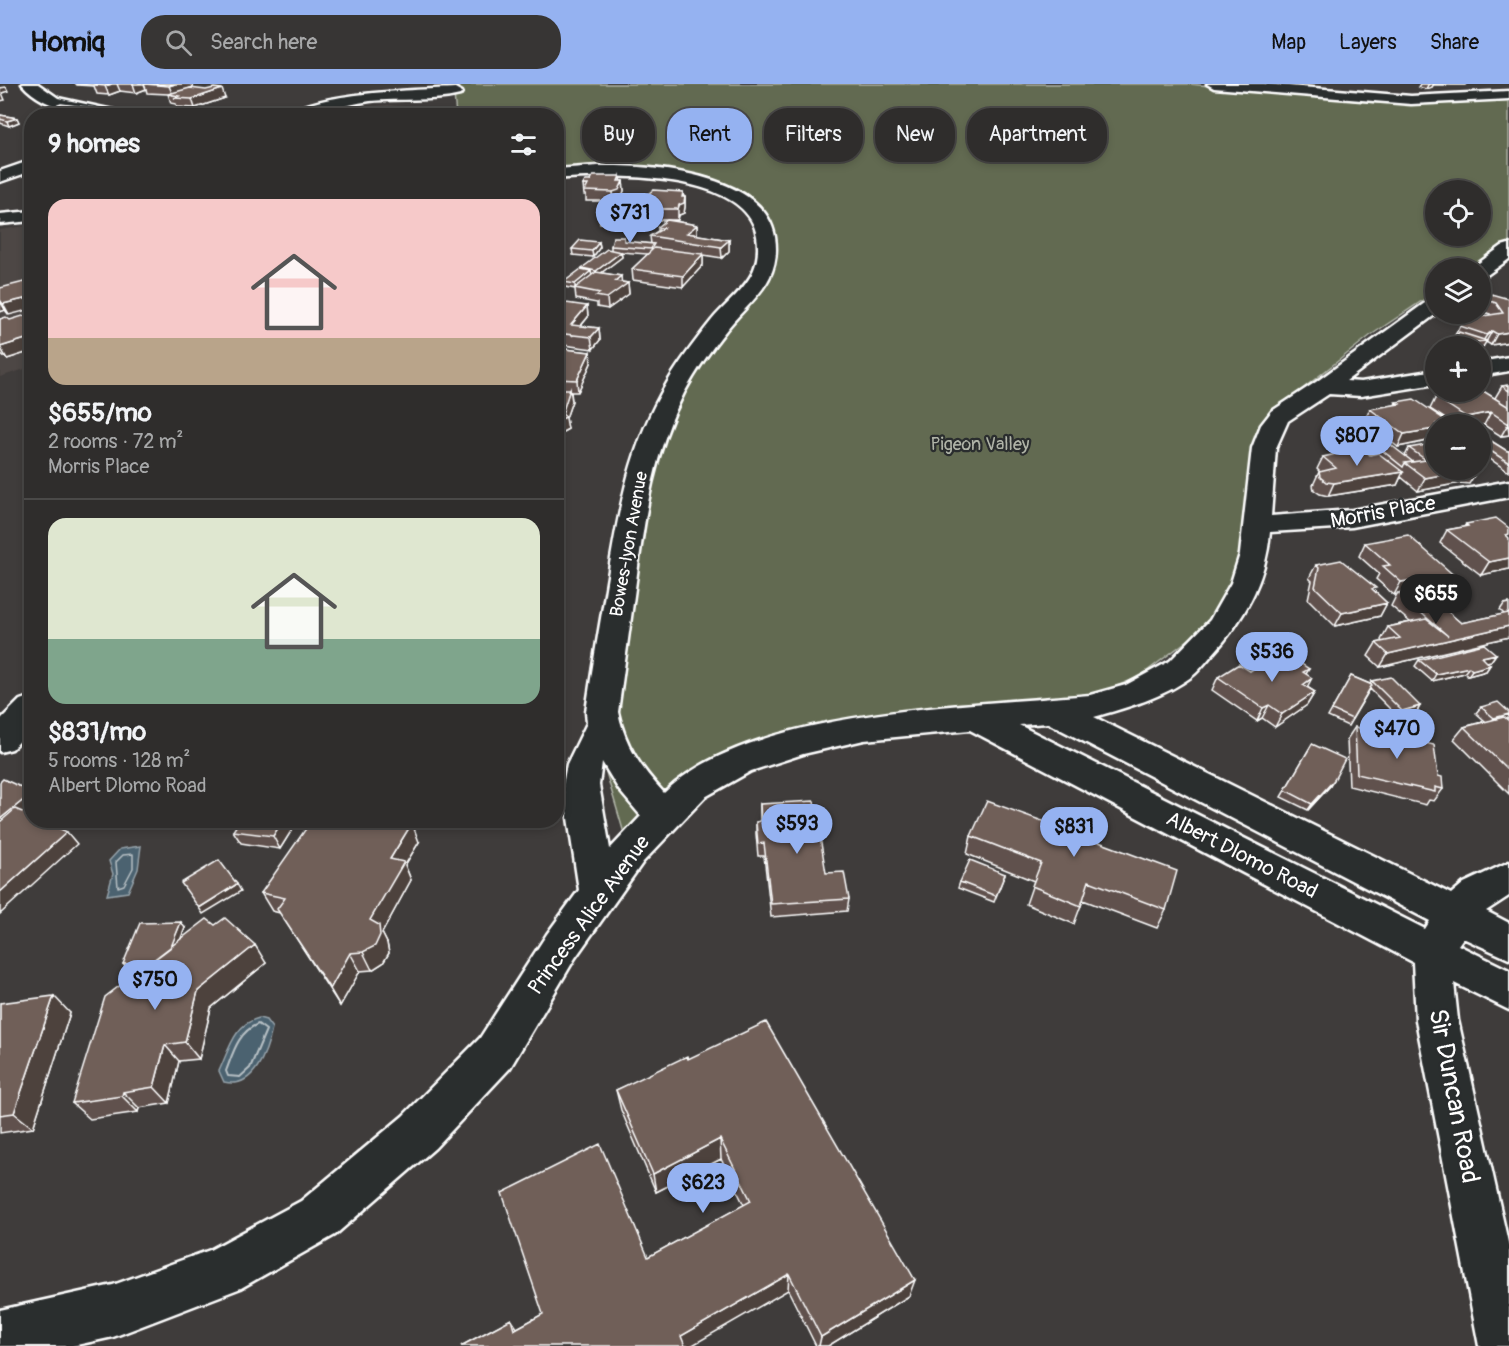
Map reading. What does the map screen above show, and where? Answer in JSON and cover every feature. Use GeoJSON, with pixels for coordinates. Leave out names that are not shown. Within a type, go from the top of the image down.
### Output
{"type":"FeatureCollection","features":[{"type":"Feature","properties":{"kind":"street"},"geometry":{"type":"LineString","coordinates":[[30,84],[53,101],[85,108]]}},
{"type":"Feature","properties":{"kind":"street"},"geometry":{"type":"LineString","coordinates":[[344,84],[360,99]]}},
{"type":"Feature","properties":{"kind":"street"},"geometry":{"type":"LineString","coordinates":[[1214,84],[1358,98],[1411,100],[1509,96]]}},
{"type":"Feature","properties":{"kind":"street"},"geometry":{"type":"LineString","coordinates":[[1358,98],[1374,84]]}},
{"type":"Feature","properties":{"kind":"street"},"geometry":{"type":"LineString","coordinates":[[1391,84],[1416,92],[1460,99]]}},
{"type":"Feature","properties":{"kind":"street"},"geometry":{"type":"LineString","coordinates":[[318,108],[360,99],[455,93]]}},
{"type":"Feature","properties":{"kind":"street"},"geometry":{"type":"LineString","coordinates":[[0,177],[24,168]]}},
{"type":"Feature","properties":{"kind":"street","name":"Bowes-lyon Avenue"},"geometry":{"type":"LineString","coordinates":[[564,174],[608,171],[645,173],[680,177],[710,185],[740,197],[759,215],[767,234],[766,256],[760,276],[747,297],[725,318],[692,363],[664,411],[644,458],[632,511],[602,712],[603,724],[606,740],[615,759],[663,816]]}},
{"type":"Feature","properties":{"kind":"street"},"geometry":{"type":"LineString","coordinates":[[0,219],[24,217]]}},
{"type":"Feature","properties":{"kind":"street"},"geometry":{"type":"LineString","coordinates":[[1491,263],[1509,250]]}},
{"type":"Feature","properties":{"kind":"street","name":"Princess Alice Avenue"},"geometry":{"type":"LineString","coordinates":[[0,1336],[124,1307],[222,1270],[318,1218],[420,1132],[495,1053],[561,946],[630,851],[693,787],[739,762],[800,742],[864,728],[1090,707],[1137,693],[1181,669],[1222,626],[1245,584],[1254,554],[1264,447],[1273,425],[1280,416],[1324,387],[1425,312]]}},
{"type":"Feature","properties":{"kind":"street"},"geometry":{"type":"LineString","coordinates":[[1491,367],[1509,364]]}},
{"type":"Feature","properties":{"kind":"street"},"geometry":{"type":"LineString","coordinates":[[1324,387],[1361,389],[1425,379]]}},
{"type":"Feature","properties":{"kind":"street","name":"Morris Place"},"geometry":{"type":"LineString","coordinates":[[1256,524],[1296,525],[1333,522],[1509,489]]}},
{"type":"Feature","properties":{"kind":"street","name":"Albert Dlomo Road"},"geometry":{"type":"LineString","coordinates":[[1055,712],[1509,942]]}},
{"type":"Feature","properties":{"kind":"street"},"geometry":{"type":"LineString","coordinates":[[0,740],[24,716]]}},
{"type":"Feature","properties":{"kind":"street","name":"Albert Dlomo Road"},"geometry":{"type":"LineString","coordinates":[[975,718],[1509,991]]}},
{"type":"Feature","properties":{"kind":"street"},"geometry":{"type":"LineString","coordinates":[[599,894],[581,785],[584,764],[603,724]]}},
{"type":"Feature","properties":{"kind":"street"},"geometry":{"type":"LineString","coordinates":[[1433,952],[1455,915],[1478,894],[1509,878]]}},
{"type":"Feature","properties":{"kind":"street","name":"Sir Duncan Road"},"geometry":{"type":"LineString","coordinates":[[1433,952],[1437,1020],[1505,1346]]}},
{"type":"Feature","properties":{"kind":"shaded area"},"geometry":{"type":"Polygon","coordinates":[[[388,105],[417,108],[358,108],[388,105]]]}},
{"type":"Feature","properties":{"kind":"shaded area"},"geometry":{"type":"Polygon","coordinates":[[[24,226],[24,369],[0,377],[0,230],[24,226]]]}},
{"type":"Feature","properties":{"kind":"green space","name":"Pigeon Valley"},"geometry":{"type":"Polygon","coordinates":[[[453,84],[1190,84],[1377,103],[1455,103],[1509,99],[1509,242],[1485,258],[1425,258],[1425,299],[1371,335],[1282,405],[1254,436],[1248,529],[1233,582],[1213,621],[1139,677],[1053,712],[755,754],[626,840],[593,728],[639,459],[759,273],[763,231],[731,196],[677,179],[564,174],[564,108],[455,108],[453,84]]]}},
{"type":"Feature","properties":{"kind":"water"},"geometry":{"type":"Polygon","coordinates":[[[141,846],[138,869],[128,892],[107,895],[113,874],[109,861],[120,849],[141,846]]]}},
{"type":"Feature","properties":{"kind":"water"},"geometry":{"type":"Polygon","coordinates":[[[259,1018],[266,1020],[272,1028],[263,1058],[251,1075],[243,1080],[234,1083],[224,1082],[219,1071],[233,1039],[244,1026],[259,1018]]]}},
{"type":"Feature","properties":{"kind":"building"},"geometry":{"type":"Polygon","coordinates":[[[144,84],[175,84],[169,86],[144,84]]]}},
{"type":"Feature","properties":{"kind":"building"},"geometry":{"type":"Polygon","coordinates":[[[190,88],[222,89],[192,99],[174,98],[179,96],[168,94],[190,88]]]}},
{"type":"Feature","properties":{"kind":"building"},"geometry":{"type":"Polygon","coordinates":[[[61,104],[91,108],[50,108],[61,104]]]}},
{"type":"Feature","properties":{"kind":"building"},"geometry":{"type":"Polygon","coordinates":[[[0,115],[17,118],[7,121],[0,119],[0,115]]]}},
{"type":"Feature","properties":{"kind":"building"},"geometry":{"type":"Polygon","coordinates":[[[593,176],[620,176],[618,181],[623,181],[619,190],[613,192],[585,191],[588,185],[583,185],[585,181],[590,181],[593,176]]]}},
{"type":"Feature","properties":{"kind":"building"},"geometry":{"type":"Polygon","coordinates":[[[653,190],[683,192],[684,203],[679,205],[678,209],[643,209],[645,201],[650,201],[651,198],[646,198],[647,195],[653,190]]]}},
{"type":"Feature","properties":{"kind":"building"},"geometry":{"type":"Polygon","coordinates":[[[606,201],[628,202],[616,211],[597,208],[606,201]]]}},
{"type":"Feature","properties":{"kind":"building"},"geometry":{"type":"Polygon","coordinates":[[[601,213],[610,213],[608,218],[599,218],[601,213]]]}},
{"type":"Feature","properties":{"kind":"building"},"geometry":{"type":"Polygon","coordinates":[[[667,220],[697,225],[687,233],[729,240],[721,247],[650,236],[664,228],[658,227],[667,220]]]}},
{"type":"Feature","properties":{"kind":"building"},"geometry":{"type":"Polygon","coordinates":[[[613,237],[624,237],[624,241],[654,244],[651,249],[611,246],[613,237]]]}},
{"type":"Feature","properties":{"kind":"building"},"geometry":{"type":"Polygon","coordinates":[[[580,240],[599,242],[592,251],[572,249],[580,240]]]}},
{"type":"Feature","properties":{"kind":"building"},"geometry":{"type":"Polygon","coordinates":[[[654,248],[703,254],[683,276],[632,269],[654,248]]]}},
{"type":"Feature","properties":{"kind":"building"},"geometry":{"type":"Polygon","coordinates":[[[607,249],[621,252],[596,271],[582,268],[607,249]]]}},
{"type":"Feature","properties":{"kind":"building"},"geometry":{"type":"Polygon","coordinates":[[[581,269],[591,271],[575,284],[564,282],[581,269]]]}},
{"type":"Feature","properties":{"kind":"building"},"geometry":{"type":"Polygon","coordinates":[[[596,272],[621,276],[615,281],[628,283],[607,298],[596,296],[600,293],[575,288],[596,272]]]}},
{"type":"Feature","properties":{"kind":"building"},"geometry":{"type":"Polygon","coordinates":[[[24,282],[24,299],[3,304],[0,300],[0,288],[24,282]]]}},
{"type":"Feature","properties":{"kind":"building"},"geometry":{"type":"Polygon","coordinates":[[[1491,294],[1509,299],[1509,332],[1497,334],[1492,331],[1487,335],[1460,326],[1462,324],[1491,324],[1491,315],[1503,313],[1496,303],[1491,301],[1491,294]]]}},
{"type":"Feature","properties":{"kind":"building"},"geometry":{"type":"Polygon","coordinates":[[[566,303],[587,306],[571,325],[599,328],[591,337],[564,334],[564,305],[566,303]]]}},
{"type":"Feature","properties":{"kind":"building"},"geometry":{"type":"Polygon","coordinates":[[[24,316],[24,340],[0,347],[0,319],[6,317],[10,320],[24,316]]]}},
{"type":"Feature","properties":{"kind":"building"},"geometry":{"type":"Polygon","coordinates":[[[1459,332],[1471,336],[1458,336],[1459,332]]]}},
{"type":"Feature","properties":{"kind":"building"},"geometry":{"type":"Polygon","coordinates":[[[564,349],[590,352],[577,380],[564,379],[564,349]]]}},
{"type":"Feature","properties":{"kind":"building"},"geometry":{"type":"Polygon","coordinates":[[[564,389],[570,389],[564,408],[564,389]]]}},
{"type":"Feature","properties":{"kind":"building"},"geometry":{"type":"Polygon","coordinates":[[[1491,396],[1509,407],[1509,424],[1491,412],[1462,414],[1444,402],[1491,402],[1491,396]]]}},
{"type":"Feature","properties":{"kind":"building"},"geometry":{"type":"Polygon","coordinates":[[[1414,399],[1436,414],[1425,414],[1425,430],[1404,434],[1370,409],[1400,404],[1396,402],[1414,399]]]}},
{"type":"Feature","properties":{"kind":"building"},"geometry":{"type":"Polygon","coordinates":[[[1491,441],[1509,451],[1509,463],[1491,451],[1491,441]]]}},
{"type":"Feature","properties":{"kind":"building"},"geometry":{"type":"Polygon","coordinates":[[[1391,445],[1413,462],[1405,463],[1403,467],[1378,447],[1391,445]]]}},
{"type":"Feature","properties":{"kind":"building"},"geometry":{"type":"Polygon","coordinates":[[[1425,445],[1425,459],[1409,448],[1425,445]]]}},
{"type":"Feature","properties":{"kind":"building"},"geometry":{"type":"Polygon","coordinates":[[[1362,448],[1370,455],[1378,453],[1403,472],[1334,483],[1326,482],[1320,477],[1319,472],[1336,468],[1323,457],[1362,448]]]}},
{"type":"Feature","properties":{"kind":"building"},"geometry":{"type":"Polygon","coordinates":[[[1425,460],[1425,478],[1405,463],[1425,460]]]}},
{"type":"Feature","properties":{"kind":"building"},"geometry":{"type":"Polygon","coordinates":[[[1496,518],[1509,528],[1509,534],[1506,535],[1509,538],[1509,558],[1489,562],[1447,530],[1468,526],[1466,524],[1496,518]]]}},
{"type":"Feature","properties":{"kind":"building"},"geometry":{"type":"Polygon","coordinates":[[[1408,535],[1458,579],[1427,585],[1420,579],[1401,582],[1383,566],[1390,565],[1365,543],[1408,535]]]}},
{"type":"Feature","properties":{"kind":"building"},"geometry":{"type":"Polygon","coordinates":[[[1341,560],[1376,588],[1372,589],[1387,603],[1342,613],[1315,587],[1319,568],[1316,565],[1341,560]]]}},
{"type":"Feature","properties":{"kind":"building"},"geometry":{"type":"Polygon","coordinates":[[[1421,588],[1461,623],[1508,613],[1509,626],[1388,654],[1376,643],[1400,638],[1388,627],[1426,619],[1448,636],[1398,593],[1421,588]]]}},
{"type":"Feature","properties":{"kind":"building"},"geometry":{"type":"Polygon","coordinates":[[[1484,644],[1496,654],[1482,657],[1490,665],[1472,670],[1469,667],[1436,674],[1419,660],[1484,644]]]}},
{"type":"Feature","properties":{"kind":"building"},"geometry":{"type":"Polygon","coordinates":[[[1282,651],[1309,669],[1303,672],[1312,678],[1303,685],[1315,692],[1282,714],[1269,705],[1263,708],[1218,677],[1239,664],[1250,671],[1282,651]]]}},
{"type":"Feature","properties":{"kind":"building"},"geometry":{"type":"Polygon","coordinates":[[[1351,676],[1372,685],[1352,719],[1332,710],[1351,676]]]}},
{"type":"Feature","properties":{"kind":"building"},"geometry":{"type":"Polygon","coordinates":[[[1391,677],[1420,706],[1402,711],[1372,681],[1391,677]]]}},
{"type":"Feature","properties":{"kind":"building"},"geometry":{"type":"Polygon","coordinates":[[[1498,702],[1509,714],[1494,718],[1481,707],[1498,702]]]}},
{"type":"Feature","properties":{"kind":"building"},"geometry":{"type":"Polygon","coordinates":[[[1504,717],[1509,721],[1509,771],[1464,727],[1504,717]]]}},
{"type":"Feature","properties":{"kind":"building"},"geometry":{"type":"Polygon","coordinates":[[[1355,727],[1434,745],[1438,776],[1442,777],[1443,789],[1435,787],[1435,792],[1357,774],[1355,727]]]}},
{"type":"Feature","properties":{"kind":"building"},"geometry":{"type":"Polygon","coordinates":[[[1312,744],[1345,759],[1334,780],[1312,804],[1285,790],[1312,744]]]}},
{"type":"Feature","properties":{"kind":"building"},"geometry":{"type":"Polygon","coordinates":[[[3,779],[24,788],[24,800],[0,819],[0,782],[3,779]]]}},
{"type":"Feature","properties":{"kind":"building"},"geometry":{"type":"Polygon","coordinates":[[[814,801],[826,873],[844,872],[849,899],[771,904],[764,843],[758,844],[756,822],[761,821],[760,804],[814,801]]]}},
{"type":"Feature","properties":{"kind":"building"},"geometry":{"type":"Polygon","coordinates":[[[987,801],[1059,827],[1062,820],[1084,828],[1080,835],[1177,871],[1166,910],[1089,881],[1081,906],[1032,886],[1041,863],[971,836],[987,801]]]}},
{"type":"Feature","properties":{"kind":"building"},"geometry":{"type":"Polygon","coordinates":[[[15,809],[24,813],[24,828],[58,828],[67,832],[0,892],[0,822],[15,809]]]}},
{"type":"Feature","properties":{"kind":"building"},"geometry":{"type":"Polygon","coordinates":[[[235,828],[278,828],[273,836],[233,831],[235,828]]]}},
{"type":"Feature","properties":{"kind":"building"},"geometry":{"type":"Polygon","coordinates":[[[306,828],[409,828],[390,859],[404,862],[370,920],[379,925],[380,935],[375,946],[363,952],[350,953],[330,989],[277,909],[285,898],[261,893],[306,828]]]}},
{"type":"Feature","properties":{"kind":"building"},"geometry":{"type":"Polygon","coordinates":[[[219,860],[237,884],[199,908],[181,883],[219,860]]]}},
{"type":"Feature","properties":{"kind":"building"},"geometry":{"type":"Polygon","coordinates":[[[970,860],[1005,874],[996,896],[960,882],[970,860]]]}},
{"type":"Feature","properties":{"kind":"building"},"geometry":{"type":"Polygon","coordinates":[[[225,918],[255,945],[198,991],[185,1042],[165,1045],[154,1087],[123,1092],[122,1096],[72,1103],[105,997],[207,919],[215,925],[225,918]]]}},
{"type":"Feature","properties":{"kind":"building"},"geometry":{"type":"Polygon","coordinates":[[[181,922],[171,947],[150,963],[123,964],[140,923],[181,922]]]}},
{"type":"Feature","properties":{"kind":"building"},"geometry":{"type":"Polygon","coordinates":[[[54,996],[14,1113],[0,1115],[0,1003],[54,996]]]}},
{"type":"Feature","properties":{"kind":"building"},"geometry":{"type":"Polygon","coordinates":[[[766,1022],[915,1280],[821,1337],[789,1274],[681,1336],[685,1346],[461,1346],[511,1319],[514,1330],[543,1314],[502,1193],[600,1144],[648,1257],[751,1201],[720,1139],[653,1174],[616,1090],[766,1022]]]}}]}
